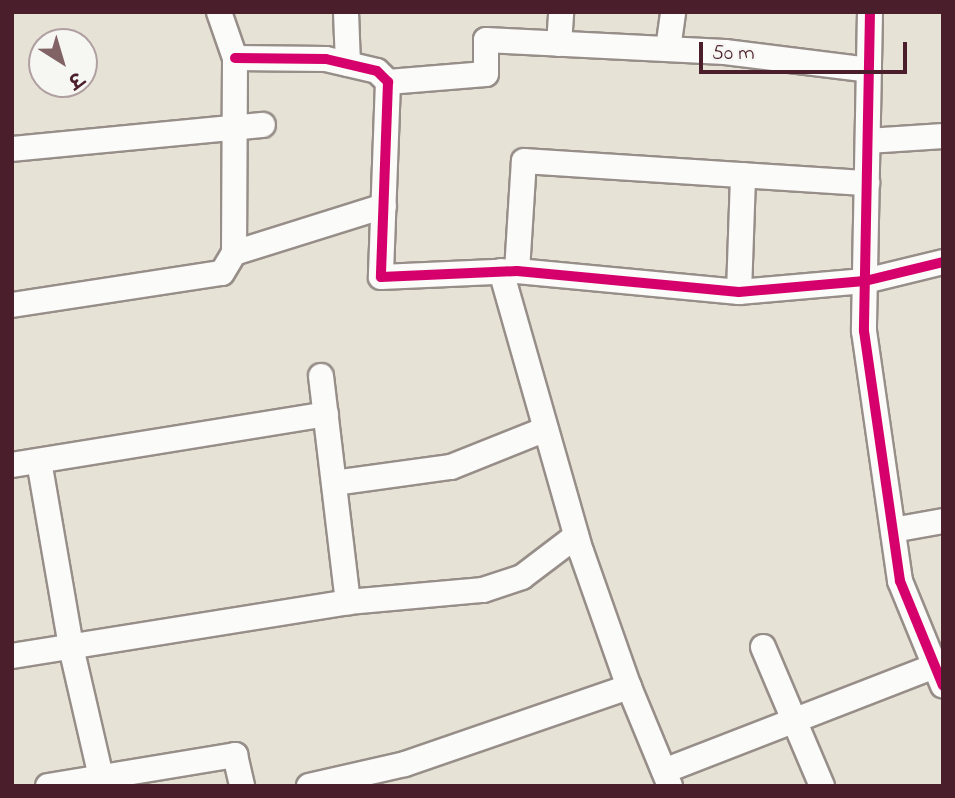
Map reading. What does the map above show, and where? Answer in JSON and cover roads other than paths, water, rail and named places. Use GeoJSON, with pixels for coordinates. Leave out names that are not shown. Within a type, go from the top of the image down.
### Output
{"type":"FeatureCollection","features":[{"type":"Feature","properties":{"kind":"street"},"geometry":{"type":"LineString","coordinates":[[12,305],[222,273],[234,253],[235,58],[219,12]]}},
{"type":"Feature","properties":{"kind":"street"},"geometry":{"type":"LineString","coordinates":[[346,12],[348,64]]}},
{"type":"Feature","properties":{"kind":"street"},"geometry":{"type":"LineString","coordinates":[[559,44],[561,12]]}},
{"type":"Feature","properties":{"kind":"street"},"geometry":{"type":"LineString","coordinates":[[668,49],[673,12]]}},
{"type":"Feature","properties":{"kind":"street"},"geometry":{"type":"LineString","coordinates":[[867,183],[524,161],[509,271],[546,429],[576,536],[629,687],[667,778],[794,720],[940,671],[900,581],[864,331],[868,141],[870,12]]}},
{"type":"Feature","properties":{"kind":"street"},"geometry":{"type":"LineString","coordinates":[[388,82],[486,74],[486,40],[668,49],[869,70]]}},
{"type":"Feature","properties":{"kind":"street"},"geometry":{"type":"LineString","coordinates":[[235,58],[326,59],[377,71],[388,82],[381,277],[509,271],[739,292],[865,281],[943,262]]}},
{"type":"Feature","properties":{"kind":"street"},"geometry":{"type":"LineString","coordinates":[[12,149],[263,125]]}},
{"type":"Feature","properties":{"kind":"street"},"geometry":{"type":"LineString","coordinates":[[868,141],[943,136]]}},
{"type":"Feature","properties":{"kind":"street"},"geometry":{"type":"LineString","coordinates":[[739,292],[743,175]]}},
{"type":"Feature","properties":{"kind":"street"},"geometry":{"type":"LineString","coordinates":[[234,253],[384,205]]}},
{"type":"Feature","properties":{"kind":"street"},"geometry":{"type":"LineString","coordinates":[[321,376],[348,603]]}},
{"type":"Feature","properties":{"kind":"street"},"geometry":{"type":"LineString","coordinates":[[12,465],[326,414]]}},
{"type":"Feature","properties":{"kind":"street"},"geometry":{"type":"LineString","coordinates":[[334,482],[451,467],[546,429]]}},
{"type":"Feature","properties":{"kind":"street"},"geometry":{"type":"LineString","coordinates":[[39,461],[71,647],[102,781]]}},
{"type":"Feature","properties":{"kind":"street"},"geometry":{"type":"LineString","coordinates":[[893,530],[943,521]]}},
{"type":"Feature","properties":{"kind":"street"},"geometry":{"type":"LineString","coordinates":[[12,656],[348,603],[483,590],[522,577],[576,536]]}},
{"type":"Feature","properties":{"kind":"street"},"geometry":{"type":"LineString","coordinates":[[763,647],[822,786]]}},
{"type":"Feature","properties":{"kind":"street"},"geometry":{"type":"LineString","coordinates":[[309,786],[405,764],[629,687]]}},
{"type":"Feature","properties":{"kind":"street"},"geometry":{"type":"LineString","coordinates":[[48,786],[102,781],[234,755],[242,786]]}}]}
